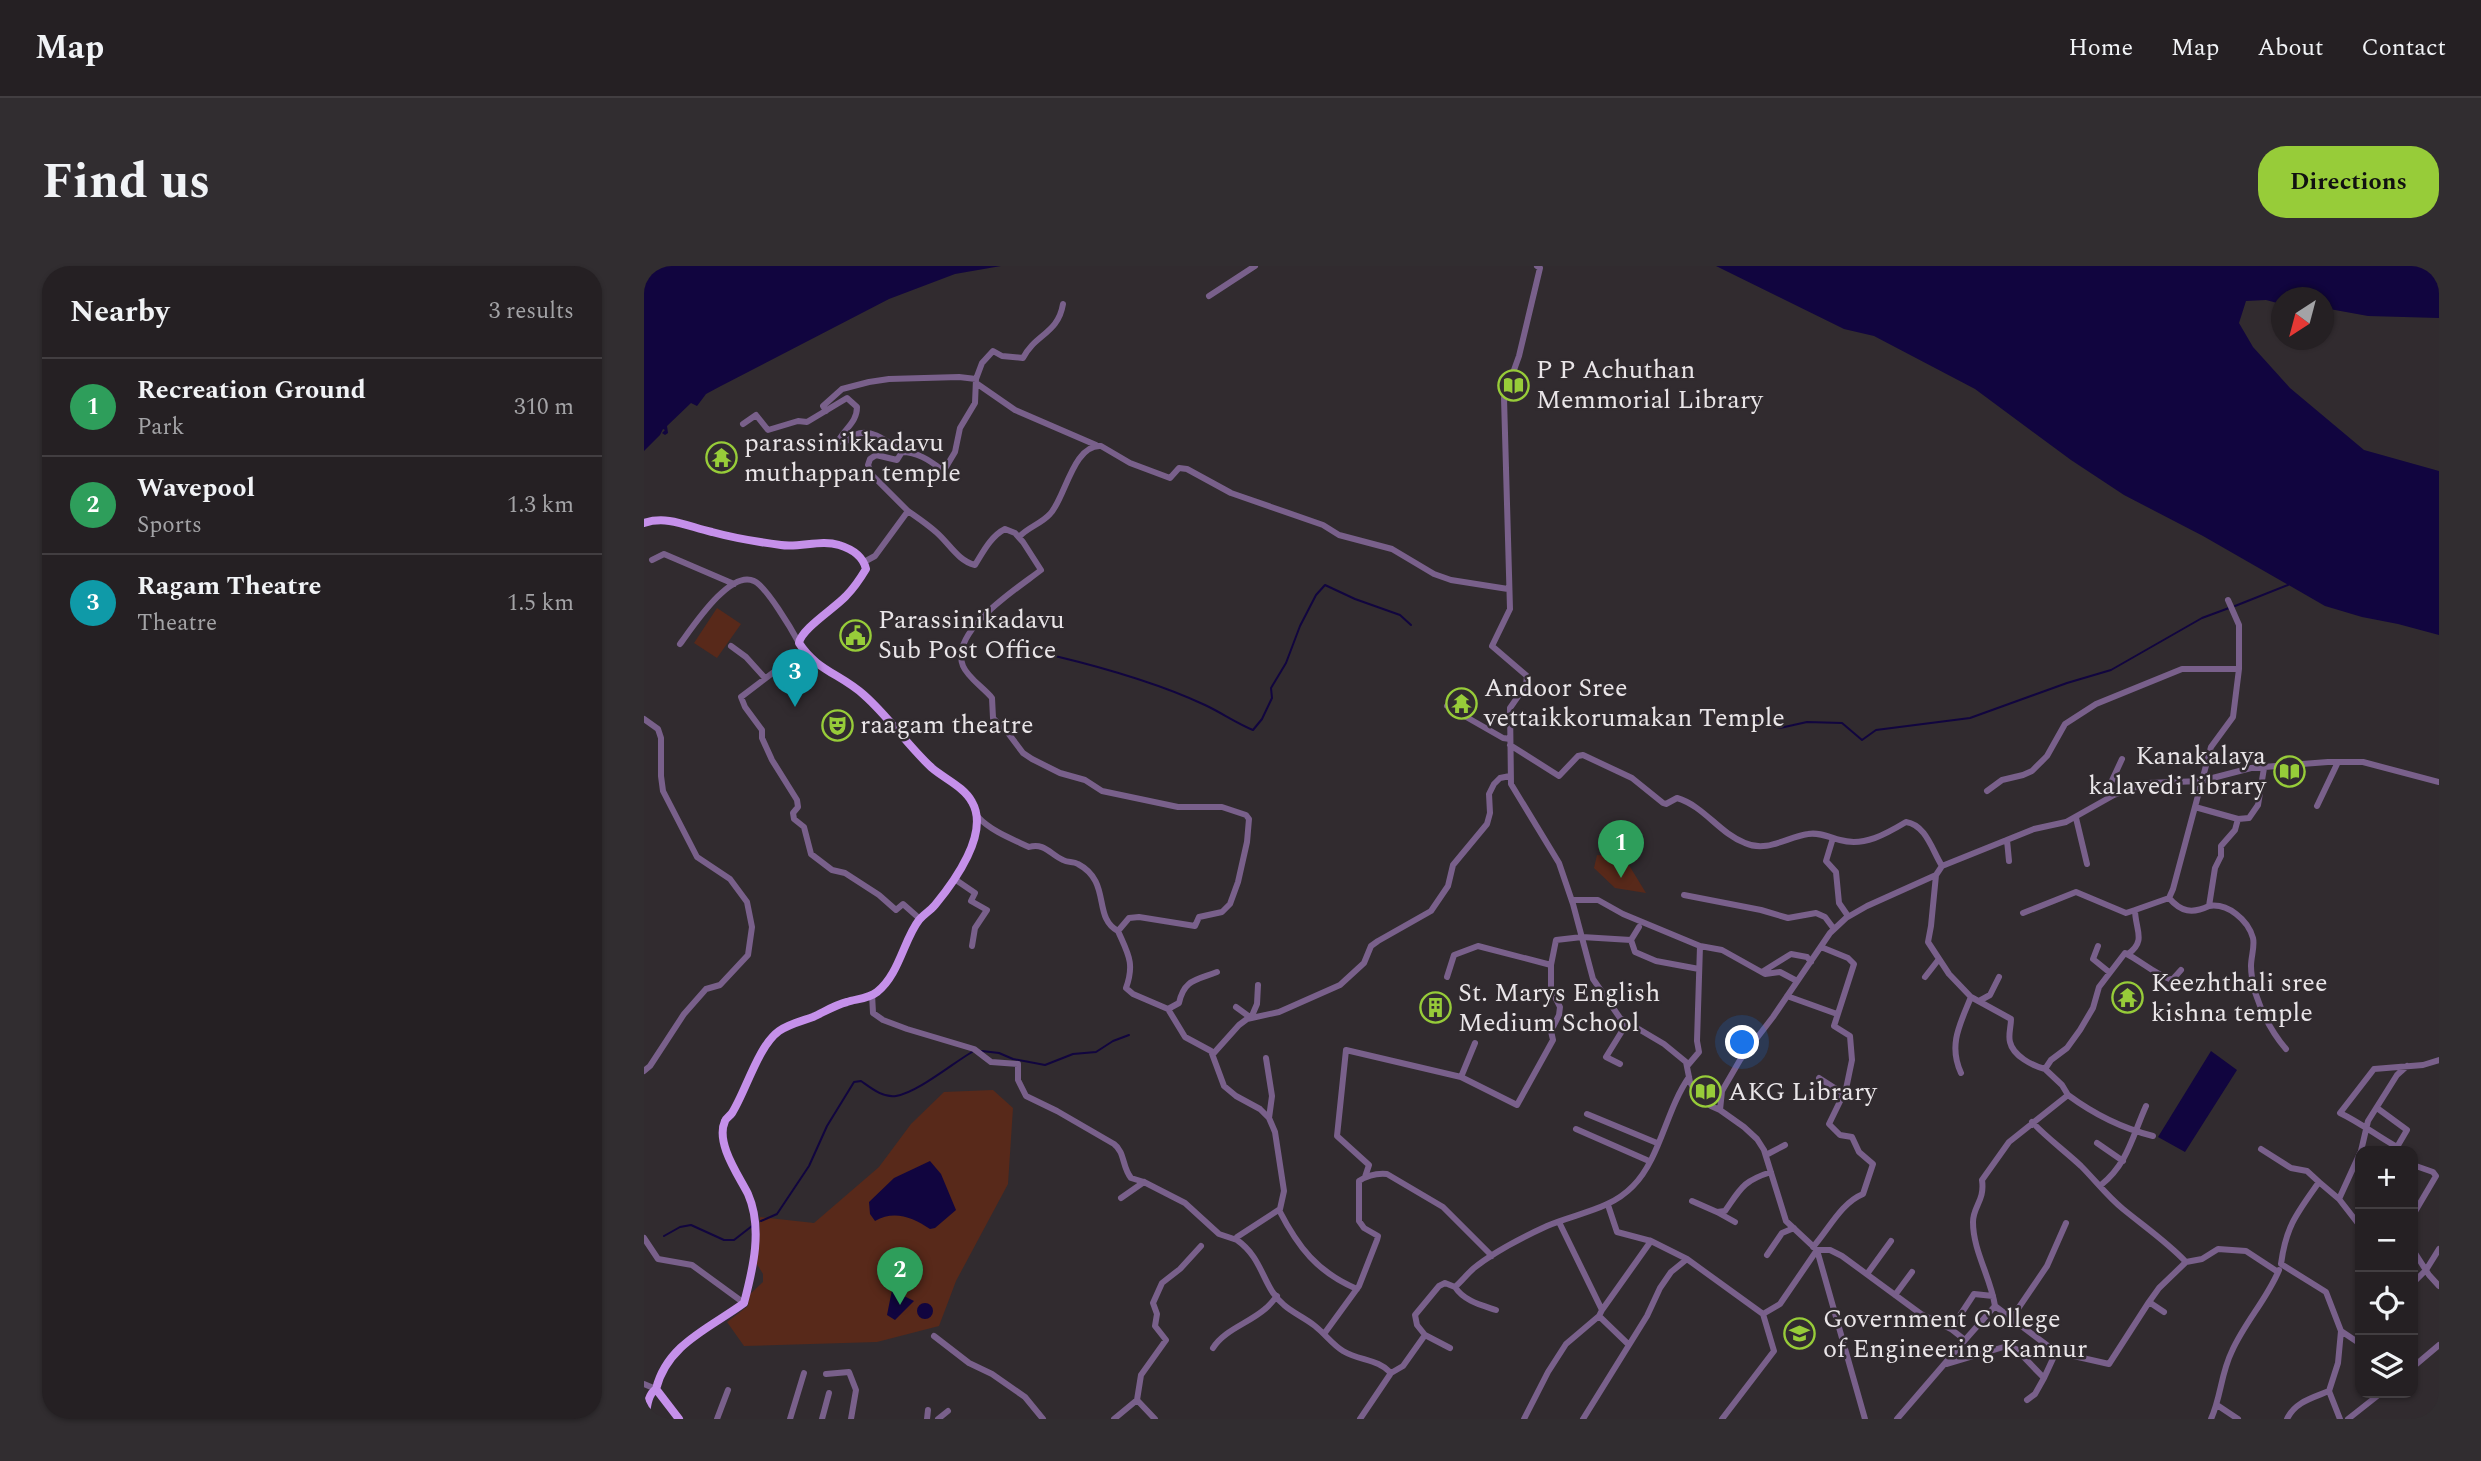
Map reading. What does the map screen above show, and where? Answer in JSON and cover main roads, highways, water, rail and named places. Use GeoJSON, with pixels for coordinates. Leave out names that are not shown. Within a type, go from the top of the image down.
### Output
{"type":"FeatureCollection","features":[{"type":"Feature","properties":{"kind":"main road"},"geometry":{"type":"LineString","coordinates":[[644,523],[653,520],[674,521],[715,533],[793,547],[829,542],[858,555],[866,569],[847,595],[802,634],[801,646],[821,668],[868,699],[893,723],[924,760],[969,797],[978,817],[975,838],[957,874],[933,908],[920,919],[900,961],[877,992],[845,1002],[779,1031],[756,1063],[732,1113],[725,1121],[724,1141],[732,1167],[754,1209],[756,1228],[751,1275],[744,1303],[689,1338],[664,1367],[649,1399],[645,1419]]}},
{"type":"Feature","properties":{"kind":"main road"},"geometry":{"type":"LineString","coordinates":[[656,1389],[679,1419]]}},
{"type":"Feature","properties":{"kind":"waterway"},"geometry":{"type":"LineString","coordinates":[[1055,656],[1169,690],[1253,730],[1262,719],[1272,698],[1271,688],[1286,663],[1300,626],[1316,595],[1325,585],[1400,615],[1411,625]]}},
{"type":"Feature","properties":{"kind":"waterway"},"geometry":{"type":"LineString","coordinates":[[2235,606],[2288,585]]}},
{"type":"Feature","properties":{"kind":"waterway"},"geometry":{"type":"LineString","coordinates":[[1737,715],[1780,728],[1807,722],[1842,723],[1862,740],[1876,730],[1970,718],[2111,670],[2202,618],[2229,608]]}},
{"type":"Feature","properties":{"kind":"waterway"},"geometry":{"type":"LineString","coordinates":[[982,1051],[1045,1065],[1073,1054],[1096,1052],[1129,1035]]}},
{"type":"Feature","properties":{"kind":"waterway"},"geometry":{"type":"LineString","coordinates":[[761,1221],[777,1214],[809,1166],[827,1126],[854,1082],[861,1081],[882,1094],[905,1094],[972,1052]]}},
{"type":"Feature","properties":{"kind":"waterway"},"geometry":{"type":"LineString","coordinates":[[664,1236],[680,1227],[691,1225],[724,1240],[734,1240],[752,1226]]}},
{"type":"Feature","properties":{"kind":"place","name":"P P Achuthan Memmorial Library"},"geometry":{"type":"Point","coordinates":[1513,385]}},
{"type":"Feature","properties":{"kind":"place","name":"parassinikkadavu muthappan temple"},"geometry":{"type":"Point","coordinates":[721,458]}},
{"type":"Feature","properties":{"kind":"place","name":"Parassinikadavu Sub Post Office"},"geometry":{"type":"Point","coordinates":[855,635]}},
{"type":"Feature","properties":{"kind":"place","name":"Andoor Sree vettaikkorumakan Temple"},"geometry":{"type":"Point","coordinates":[1461,703]}},
{"type":"Feature","properties":{"kind":"place","name":"Ragam Theatre"},"geometry":{"type":"Point","coordinates":[795,707]}},
{"type":"Feature","properties":{"kind":"place","name":"raagam theatre"},"geometry":{"type":"Point","coordinates":[837,725]}},
{"type":"Feature","properties":{"kind":"place","name":"Kanakalaya kalavedi library"},"geometry":{"type":"Point","coordinates":[2289,771]}},
{"type":"Feature","properties":{"kind":"place","name":"Recreation Ground"},"geometry":{"type":"Point","coordinates":[1621,878]}},
{"type":"Feature","properties":{"kind":"place","name":"Keezhthali sree kishna temple"},"geometry":{"type":"Point","coordinates":[2128,998]}},
{"type":"Feature","properties":{"kind":"place","name":"St. Marys English Medium School"},"geometry":{"type":"Point","coordinates":[1435,1008]}},
{"type":"Feature","properties":{"kind":"place","name":"AKG Library"},"geometry":{"type":"Point","coordinates":[1705,1092]}},
{"type":"Feature","properties":{"kind":"place","name":"Wavepool"},"geometry":{"type":"Point","coordinates":[900,1305]}},
{"type":"Feature","properties":{"kind":"place","name":"Government College of Engineering Kannur"},"geometry":{"type":"Point","coordinates":[1800,1334]}}]}
